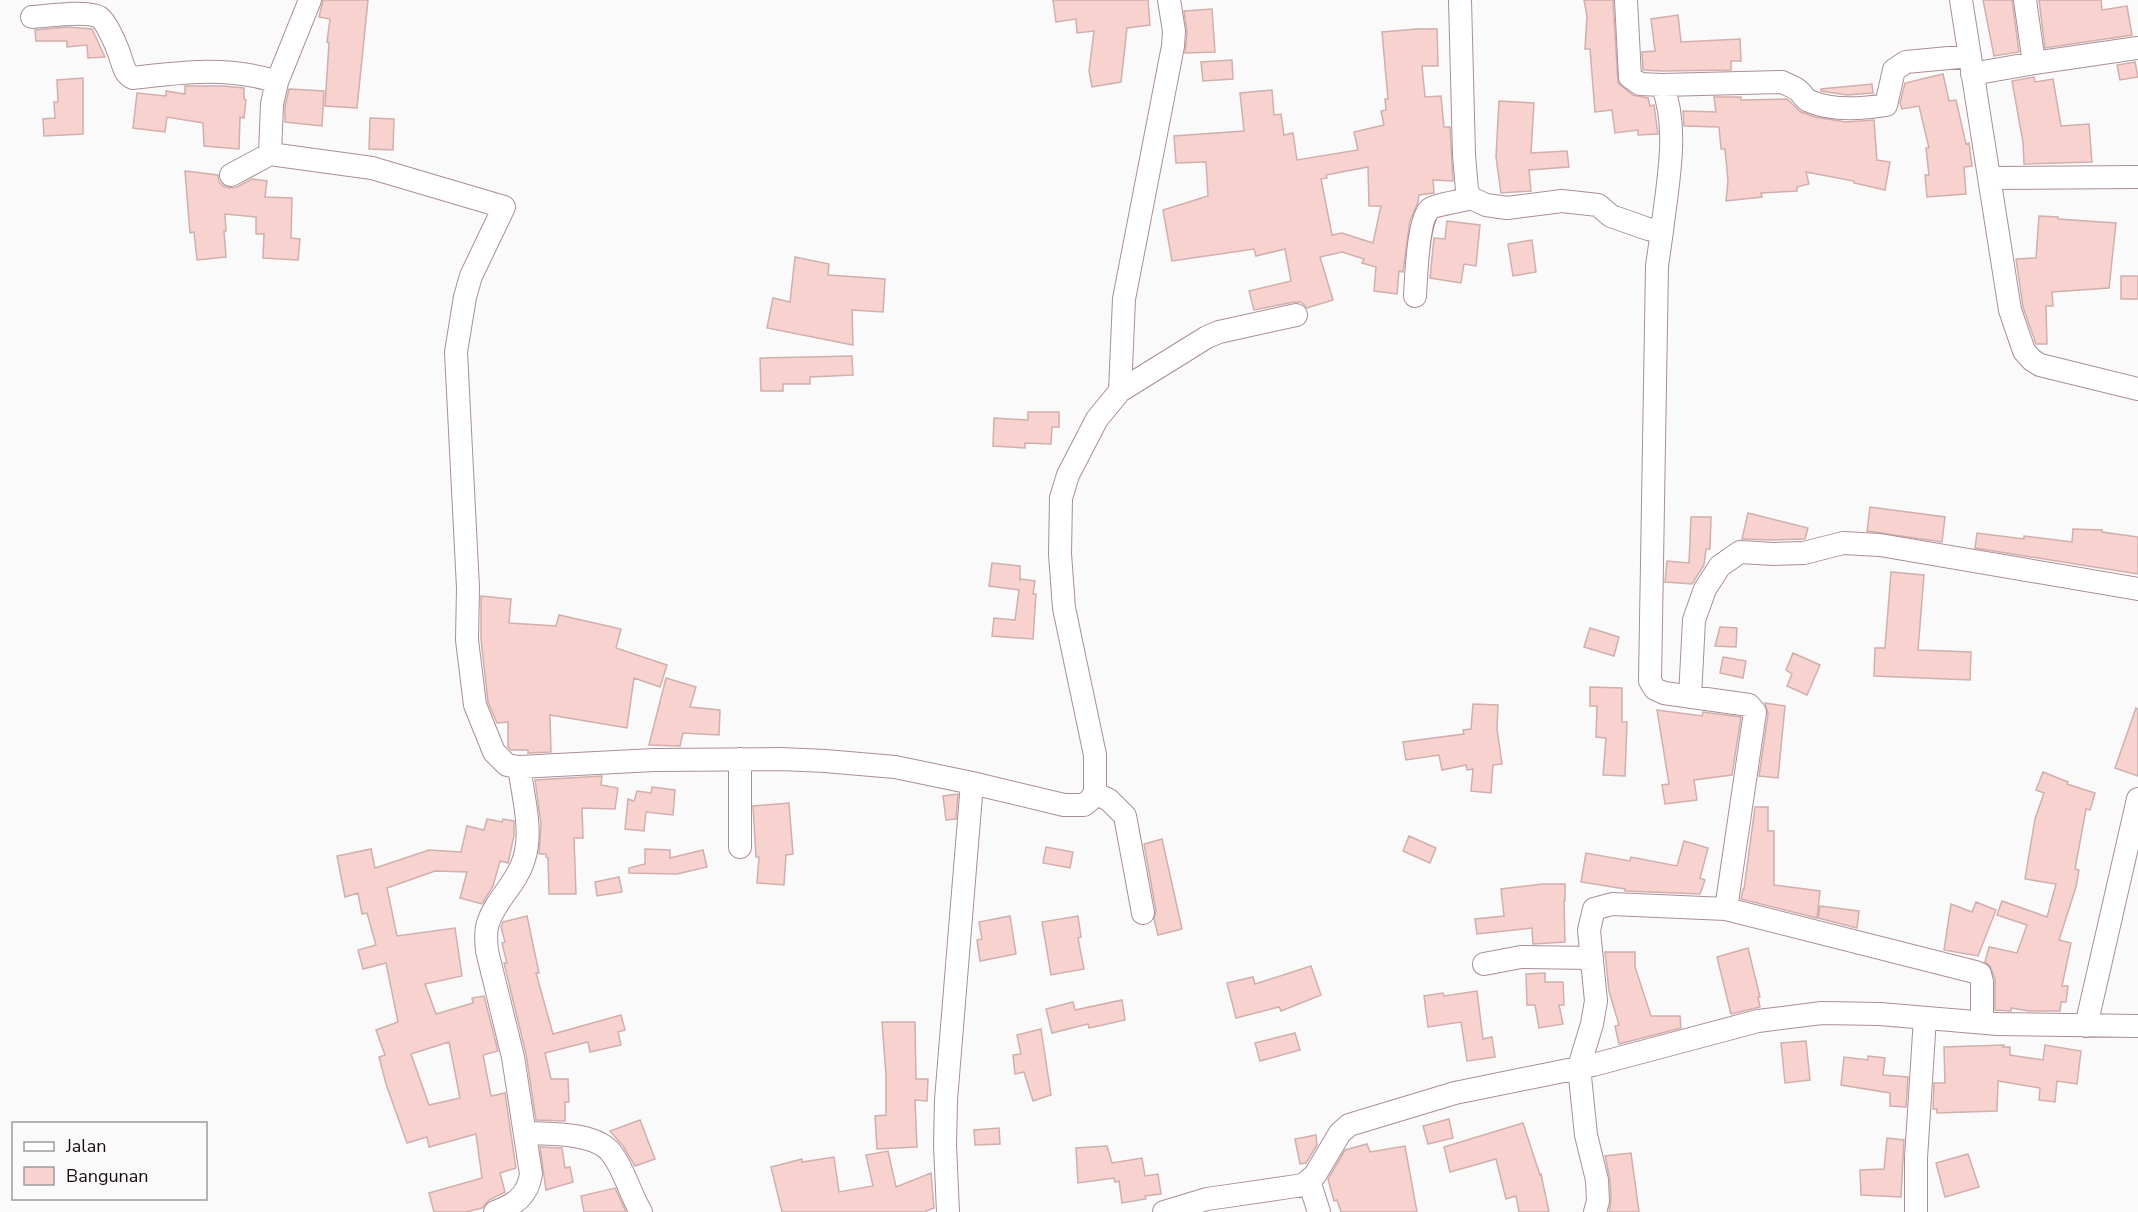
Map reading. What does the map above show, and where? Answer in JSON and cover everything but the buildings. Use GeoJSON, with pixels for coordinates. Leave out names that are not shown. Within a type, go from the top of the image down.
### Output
{"type":"FeatureCollection","features":[{"type":"Feature","properties":{"kind":"street"},"geometry":{"type":"LineString","coordinates":[[270,154],[272,104],[277,82],[310,0]]}},
{"type":"Feature","properties":{"kind":"street"},"geometry":{"type":"LineString","coordinates":[[1120,391],[1124,299],[1173,46],[1174,31],[1169,0]]}},
{"type":"Feature","properties":{"kind":"street"},"geometry":{"type":"LineString","coordinates":[[1460,0],[1465,167],[1467,190],[1471,198]]}},
{"type":"Feature","properties":{"kind":"street"},"geometry":{"type":"LineString","coordinates":[[1626,0],[1630,77],[1640,84],[1782,82],[1797,89],[1807,100],[1850,108],[1886,105],[1894,70],[1906,62],[1971,65],[2034,63],[2138,48]]}},
{"type":"Feature","properties":{"kind":"street"},"geometry":{"type":"LineString","coordinates":[[1961,0],[2010,310],[2024,351],[2040,364],[2138,389]]}},
{"type":"Feature","properties":{"kind":"street"},"geometry":{"type":"LineString","coordinates":[[2025,0],[2034,63]]}},
{"type":"Feature","properties":{"kind":"street"},"geometry":{"type":"LineString","coordinates":[[32,17],[81,14],[93,15],[101,19],[120,55],[125,72],[133,78],[218,71],[257,75],[277,82]]}},
{"type":"Feature","properties":{"kind":"street"},"geometry":{"type":"LineString","coordinates":[[1662,85],[1667,98],[1671,145],[1658,266],[1650,681],[1655,689],[1664,693],[1749,705],[1755,712],[1726,909]]}},
{"type":"Feature","properties":{"kind":"street"},"geometry":{"type":"LineString","coordinates":[[231,175],[270,154],[372,168],[504,207],[471,276],[465,297],[456,352],[456,370],[468,588],[467,640],[475,705],[494,752],[507,765],[519,767],[654,760],[825,761],[895,767],[1074,807],[1084,805],[1095,792],[1095,755],[1064,608],[1060,554],[1061,498],[1068,475],[1097,419],[1120,391],[1213,334],[1296,315]]}},
{"type":"Feature","properties":{"kind":"street"},"geometry":{"type":"LineString","coordinates":[[1989,178],[2138,177]]}},
{"type":"Feature","properties":{"kind":"street"},"geometry":{"type":"LineString","coordinates":[[1415,296],[1424,215],[1432,207],[1471,198],[1486,205],[1507,208],[1562,201],[1598,205],[1611,216],[1648,229],[1662,231]]}},
{"type":"Feature","properties":{"kind":"street"},"geometry":{"type":"LineString","coordinates":[[1690,697],[1694,620],[1705,589],[1720,566],[1740,552],[1804,553],[1843,543],[1880,546],[2138,589]]}},
{"type":"Feature","properties":{"kind":"street"},"geometry":{"type":"LineString","coordinates":[[740,759],[740,847]]}},
{"type":"Feature","properties":{"kind":"street"},"geometry":{"type":"LineString","coordinates":[[495,1212],[518,1202],[530,1183],[531,1174],[513,1057],[486,938],[487,924],[513,884],[525,858],[528,827],[519,767]]}},
{"type":"Feature","properties":{"kind":"street"},"geometry":{"type":"LineString","coordinates":[[948,1212],[945,1145],[946,1100],[972,783]]}},
{"type":"Feature","properties":{"kind":"street"},"geometry":{"type":"LineString","coordinates":[[1095,792],[1109,800],[1125,816],[1143,912]]}},
{"type":"Feature","properties":{"kind":"street"},"geometry":{"type":"LineString","coordinates":[[2086,1026],[2138,799]]}},
{"type":"Feature","properties":{"kind":"street"},"geometry":{"type":"LineString","coordinates":[[1595,1212],[1598,1201],[1597,1180],[1586,1135],[1579,1067],[1592,1024],[1596,1001],[1588,930],[1594,909],[1612,904],[1726,909],[1975,972],[1980,974],[1982,982],[1982,1022]]}},
{"type":"Feature","properties":{"kind":"street"},"geometry":{"type":"LineString","coordinates":[[1484,964],[1521,957],[1592,958]]}},
{"type":"Feature","properties":{"kind":"street"},"geometry":{"type":"LineString","coordinates":[[1164,1212],[1207,1199],[1302,1185],[1309,1181],[1340,1133],[1349,1125],[1455,1093],[1593,1065],[1758,1021],[1822,1013],[1880,1014],[1982,1022],[2138,1026]]}},
{"type":"Feature","properties":{"kind":"street"},"geometry":{"type":"LineString","coordinates":[[1916,1212],[1916,1158],[1925,1018]]}},
{"type":"Feature","properties":{"kind":"street"},"geometry":{"type":"LineString","coordinates":[[525,1132],[571,1136],[600,1143],[612,1152],[641,1212]]}},
{"type":"Feature","properties":{"kind":"street"},"geometry":{"type":"LineString","coordinates":[[1309,1181],[1319,1212]]}}]}
